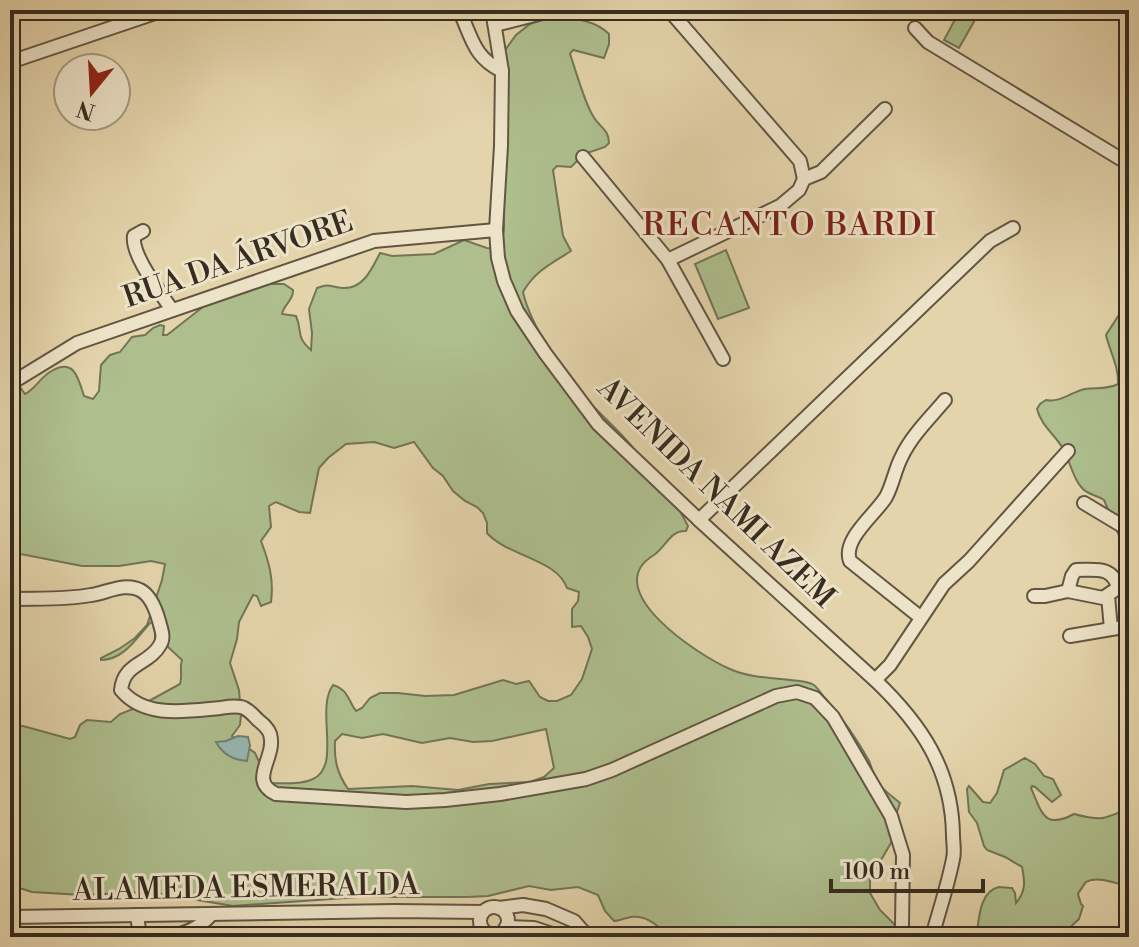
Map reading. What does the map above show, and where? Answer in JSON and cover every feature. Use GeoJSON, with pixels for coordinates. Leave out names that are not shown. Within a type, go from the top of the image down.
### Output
{"type":"FeatureCollection","features":[{"type":"Feature","properties":{"kind":"street"},"geometry":{"type":"LineString","coordinates":[[10,62],[164,10]]}},
{"type":"Feature","properties":{"kind":"street"},"geometry":{"type":"LineString","coordinates":[[459,10],[474,48],[488,64],[502,71]]}},
{"type":"Feature","properties":{"kind":"street","name":"AVENIDA NAMI AZEM"},"geometry":{"type":"LineString","coordinates":[[492,10],[502,71],[496,230],[498,258],[517,311],[598,424],[893,697],[923,733],[944,776],[953,819],[954,857],[932,937]]}},
{"type":"Feature","properties":{"kind":"street"},"geometry":{"type":"LineString","coordinates":[[495,25],[554,10]]}},
{"type":"Feature","properties":{"kind":"street"},"geometry":{"type":"LineString","coordinates":[[668,260],[780,206],[799,190],[804,179],[800,161],[669,10]]}},
{"type":"Feature","properties":{"kind":"street"},"geometry":{"type":"LineString","coordinates":[[915,28],[928,42],[1129,164]]}},
{"type":"Feature","properties":{"kind":"street"},"geometry":{"type":"LineString","coordinates":[[804,179],[821,172],[885,109]]}},
{"type":"Feature","properties":{"kind":"street"},"geometry":{"type":"LineString","coordinates":[[583,157],[668,260],[723,359]]}},
{"type":"Feature","properties":{"kind":"street"},"geometry":{"type":"LineString","coordinates":[[699,520],[990,241],[1013,228]]}},
{"type":"Feature","properties":{"kind":"street","name":"RUA DA ÁRVORE"},"geometry":{"type":"LineString","coordinates":[[10,384],[77,343],[374,241],[496,230]]}},
{"type":"Feature","properties":{"kind":"street"},"geometry":{"type":"LineString","coordinates":[[143,231],[134,236],[133,242],[139,258],[172,310]]}},
{"type":"Feature","properties":{"kind":"street"},"geometry":{"type":"LineString","coordinates":[[920,617],[850,561],[848,556],[853,539],[889,491],[908,444],[945,400]]}},
{"type":"Feature","properties":{"kind":"street"},"geometry":{"type":"LineString","coordinates":[[875,680],[890,665],[944,584],[969,561],[1068,451]]}},
{"type":"Feature","properties":{"kind":"street"},"geometry":{"type":"LineString","coordinates":[[1084,503],[1129,530]]}},
{"type":"Feature","properties":{"kind":"street"},"geometry":{"type":"LineString","coordinates":[[1068,591],[1076,570],[1096,570],[1110,573],[1116,578],[1119,591],[1111,629]]}},
{"type":"Feature","properties":{"kind":"street"},"geometry":{"type":"LineString","coordinates":[[10,599],[89,596],[129,586],[140,589],[148,595],[157,616],[162,643],[128,671],[122,680],[121,690],[129,700],[144,708],[177,712],[237,707],[249,712],[270,736],[270,750],[262,777],[267,790],[276,794],[406,802],[500,794],[612,770],[776,696],[797,692],[815,698],[833,717],[891,816],[903,855],[902,926],[905,937]]}},
{"type":"Feature","properties":{"kind":"street"},"geometry":{"type":"LineString","coordinates":[[1034,596],[1068,591],[1103,598],[1119,591]]}},
{"type":"Feature","properties":{"kind":"street"},"geometry":{"type":"LineString","coordinates":[[1070,636],[1129,626]]}},
{"type":"Feature","properties":{"kind":"street","name":"ALAMEDA ESMERALDA"},"geometry":{"type":"LineString","coordinates":[[10,917],[483,912],[490,908],[523,905],[546,909],[574,921],[588,937]]}},
{"type":"Feature","properties":{"kind":"street"},"geometry":{"type":"LineString","coordinates":[[483,912],[480,925],[486,936],[497,935],[506,927],[507,918],[499,908]]}},
{"type":"Feature","properties":{"kind":"street"},"geometry":{"type":"LineString","coordinates":[[137,915],[140,937]]}},
{"type":"Feature","properties":{"kind":"street"},"geometry":{"type":"LineString","coordinates":[[171,937],[202,925],[211,915]]}},
{"type":"Feature","properties":{"kind":"street"},"geometry":{"type":"LineString","coordinates":[[506,927],[534,928],[561,937]]}},
{"type":"Feature","properties":{"kind":"green space"},"geometry":{"type":"Polygon","coordinates":[[[960,10],[976,18],[959,48],[944,40],[960,10]]]}},
{"type":"Feature","properties":{"kind":"green space"},"geometry":{"type":"Polygon","coordinates":[[[556,17],[585,21],[609,34],[604,58],[573,50],[570,54],[590,110],[606,131],[609,143],[584,154],[571,167],[557,166],[553,170],[563,236],[571,251],[538,273],[523,292],[540,334],[558,363],[577,389],[632,446],[645,464],[639,469],[679,509],[688,526],[686,531],[672,536],[640,569],[637,585],[645,603],[659,620],[715,662],[744,674],[811,684],[838,713],[868,759],[877,782],[900,803],[891,843],[870,879],[870,893],[880,910],[907,937],[669,937],[655,924],[639,917],[614,921],[605,911],[598,895],[578,887],[551,890],[529,886],[488,896],[360,897],[233,906],[150,892],[82,895],[32,892],[10,885],[10,725],[70,739],[87,720],[111,722],[120,714],[180,684],[182,660],[168,647],[159,622],[155,621],[122,653],[101,660],[135,638],[147,625],[165,564],[151,561],[119,566],[82,566],[10,552],[10,377],[25,394],[50,372],[70,368],[77,376],[84,396],[93,399],[99,391],[101,365],[110,355],[120,352],[132,337],[145,335],[160,325],[164,326],[163,335],[167,335],[204,306],[266,284],[284,284],[293,290],[282,314],[296,316],[301,337],[311,350],[309,309],[317,288],[357,285],[380,253],[392,256],[434,254],[464,240],[500,249],[504,230],[507,157],[503,53],[516,35],[530,24],[556,17]],[[374,442],[346,444],[328,458],[319,468],[310,513],[299,512],[276,502],[269,506],[271,527],[261,541],[270,571],[271,602],[261,606],[257,596],[253,595],[239,622],[230,663],[239,690],[241,715],[240,725],[232,736],[255,753],[269,783],[302,782],[313,779],[321,772],[327,750],[326,708],[333,685],[345,693],[356,711],[380,693],[454,695],[503,680],[516,684],[529,681],[540,697],[557,701],[571,695],[582,679],[592,649],[581,626],[572,627],[572,609],[578,601],[579,592],[567,588],[553,570],[496,541],[487,533],[483,513],[453,491],[414,442],[394,448],[374,442]],[[546,729],[473,742],[450,738],[422,743],[383,734],[362,738],[342,734],[335,741],[336,760],[348,789],[412,786],[458,790],[489,784],[530,782],[544,777],[554,768],[546,729]]]}},
{"type":"Feature","properties":{"kind":"green space"},"geometry":{"type":"Polygon","coordinates":[[[726,250],[749,308],[718,319],[695,264],[726,250]]]}},
{"type":"Feature","properties":{"kind":"green space"},"geometry":{"type":"Polygon","coordinates":[[[1129,276],[1129,546],[1123,545],[1104,500],[1087,492],[1079,484],[1065,452],[1037,409],[1046,400],[1118,384],[1106,335],[1122,310],[1129,276]]]}},
{"type":"Feature","properties":{"kind":"green space"},"geometry":{"type":"Polygon","coordinates":[[[1025,758],[1035,764],[1044,776],[1053,779],[1061,795],[1052,802],[1035,787],[1031,788],[1045,816],[1050,819],[1064,819],[1074,814],[1102,818],[1129,808],[1129,887],[1102,880],[1086,882],[1078,894],[1083,906],[1079,919],[1060,937],[965,937],[977,932],[984,899],[988,894],[999,887],[1012,888],[1016,903],[1022,894],[1024,882],[1022,867],[984,846],[977,823],[969,812],[967,789],[969,786],[983,802],[990,803],[997,793],[1004,770],[1025,758]]]}},
{"type":"Feature","properties":{"kind":"water"},"geometry":{"type":"Polygon","coordinates":[[[238,736],[248,737],[247,761],[229,756],[216,742],[238,736]]]}},
{"type":"Feature","properties":{"kind":"district","name":"RECANTO BARDI"},"geometry":{"type":"Point","coordinates":[790,225]}}]}
